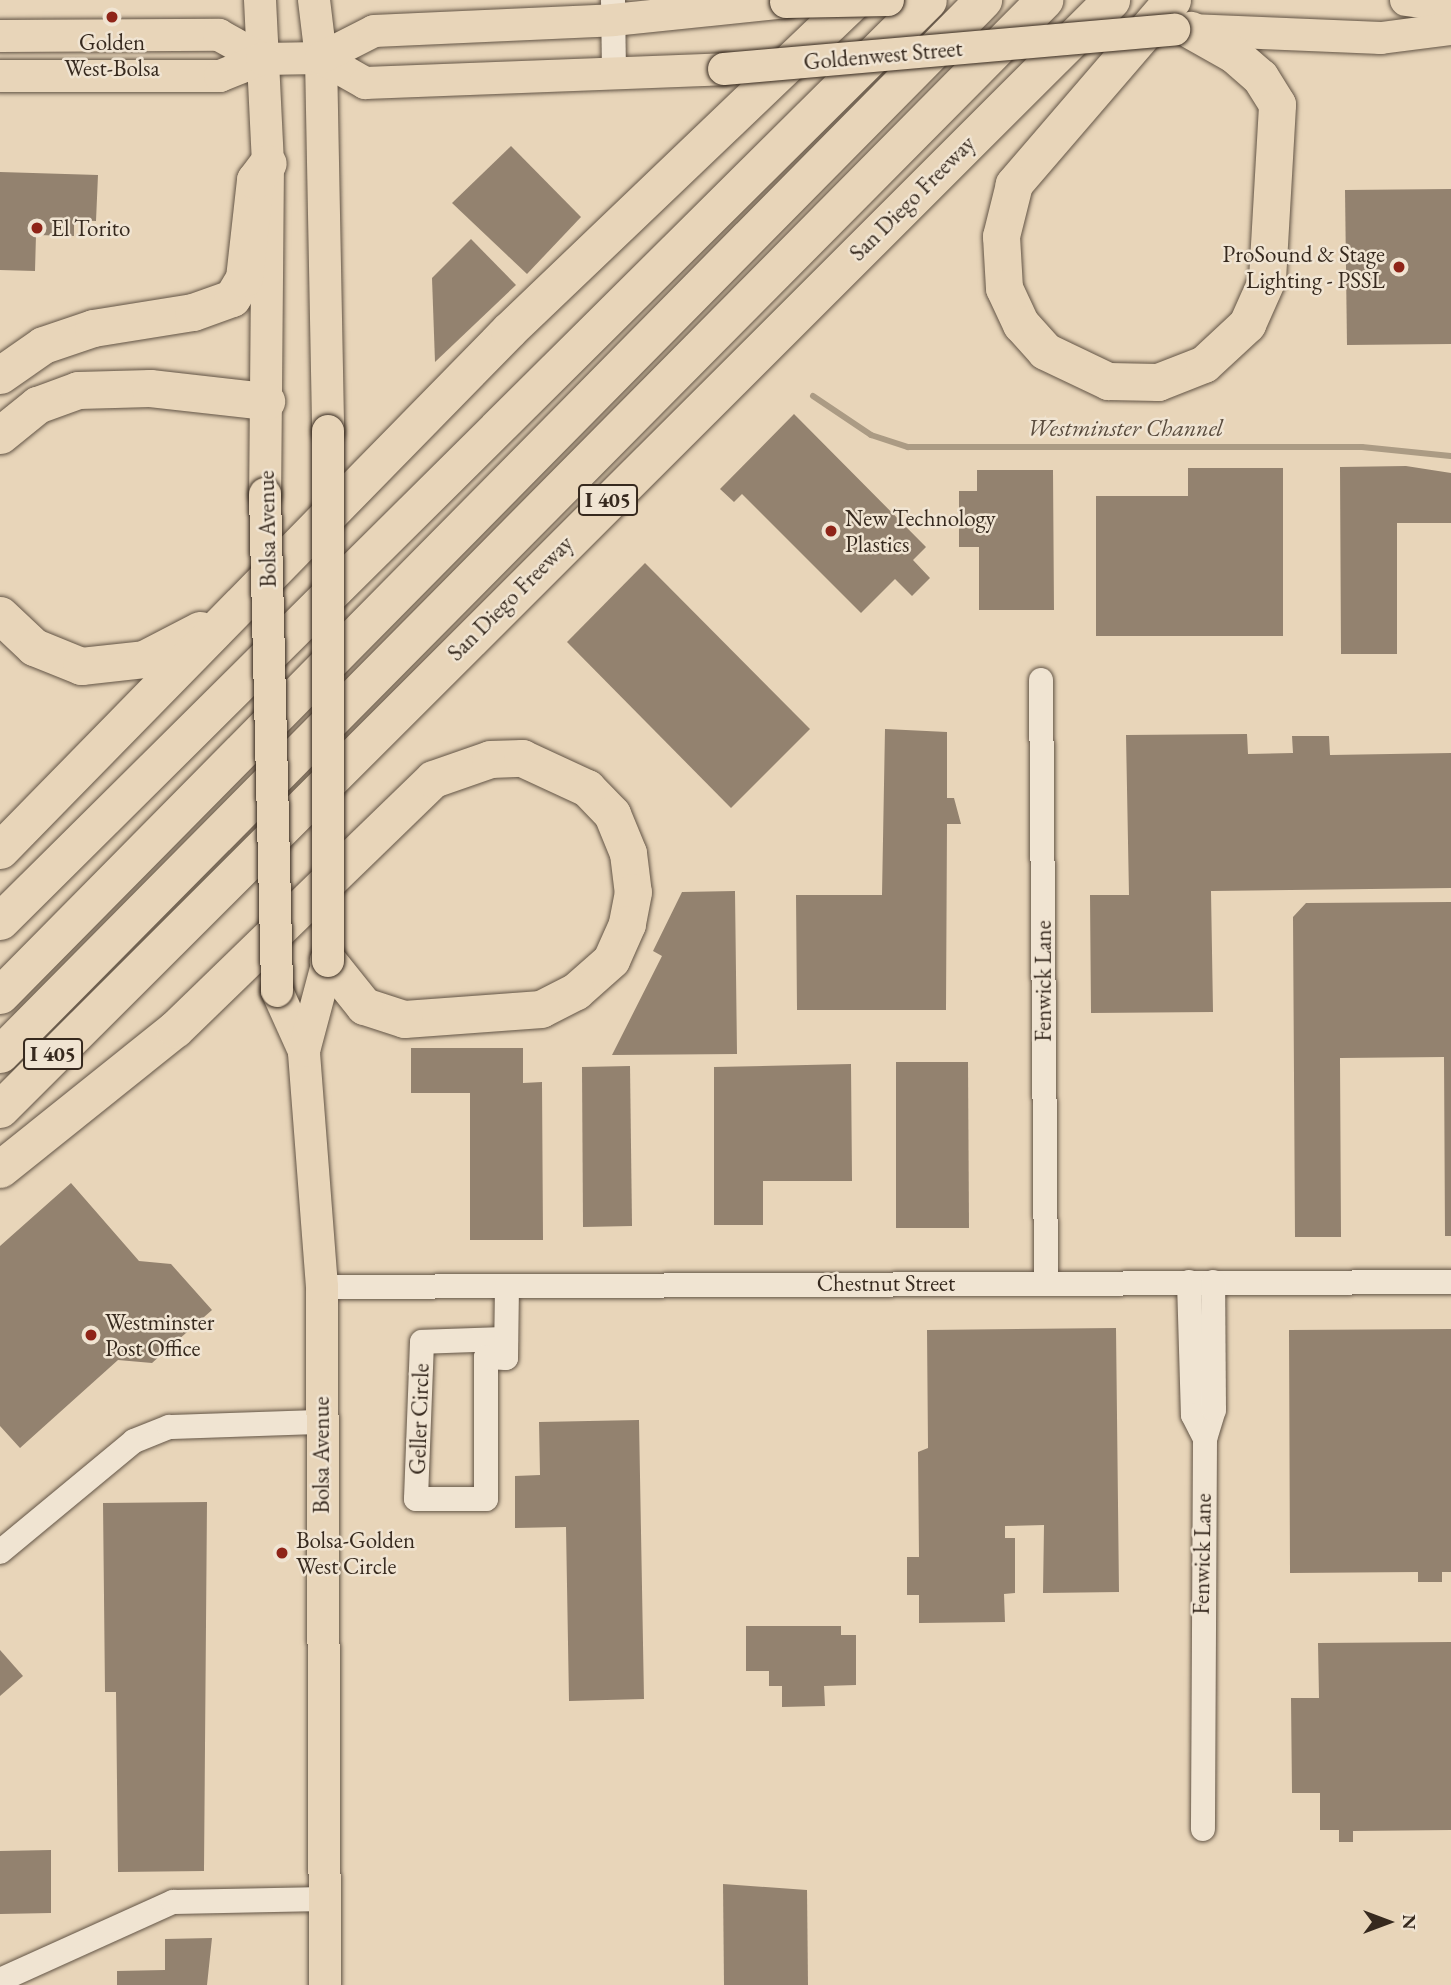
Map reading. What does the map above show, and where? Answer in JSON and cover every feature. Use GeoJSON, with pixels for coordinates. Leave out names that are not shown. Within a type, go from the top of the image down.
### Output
{"type":"FeatureCollection","features":[{"type":"Feature","properties":{"kind":"highway"},"geometry":{"type":"LineString","coordinates":[[0,850],[509,330],[832,15],[854,0]]}},
{"type":"Feature","properties":{"kind":"highway"},"geometry":{"type":"LineString","coordinates":[[0,921],[928,0]]}},
{"type":"Feature","properties":{"kind":"highway"},"geometry":{"type":"LineString","coordinates":[[0,995],[983,0]]}},
{"type":"Feature","properties":{"kind":"highway"},"geometry":{"type":"LineString","coordinates":[[0,1054],[1044,0]]}},
{"type":"Feature","properties":{"kind":"highway","name":"San Diego Freeway"},"geometry":{"type":"LineString","coordinates":[[0,1109],[105,1000],[1111,0]]}},
{"type":"Feature","properties":{"kind":"highway"},"geometry":{"type":"LineString","coordinates":[[1179,20],[1235,55],[1277,104],[1267,279],[1247,324],[1204,364],[1158,382],[1108,381],[1055,357],[1021,324],[1004,288],[1002,236],[1014,184],[1179,20]]}},
{"type":"Feature","properties":{"kind":"highway"},"geometry":{"type":"LineString","coordinates":[[634,354],[796,132]]}},
{"type":"Feature","properties":{"kind":"highway"},"geometry":{"type":"LineString","coordinates":[[0,375],[43,345],[93,328],[193,312],[232,298],[244,278],[255,180],[268,163]]}},
{"type":"Feature","properties":{"kind":"highway"},"geometry":{"type":"LineString","coordinates":[[0,435],[37,405],[78,390],[150,388],[266,401]]}},
{"type":"Feature","properties":{"kind":"highway"},"geometry":{"type":"LineString","coordinates":[[0,615],[34,647],[65,663],[104,666],[160,652],[234,609]]}},
{"type":"Feature","properties":{"kind":"highway"},"geometry":{"type":"LineString","coordinates":[[0,1169],[175,1029],[433,779],[490,759],[522,758],[587,788],[612,814],[628,852],[633,892],[626,924],[611,960],[576,991],[541,1009],[404,1020],[364,1006],[328,961]]}},
{"type":"Feature","properties":{"kind":"highway"},"geometry":{"type":"LineString","coordinates":[[0,1063],[44,1031],[105,1000]]}},
{"type":"Feature","properties":{"kind":"main road","name":"Bolsa Avenue"},"geometry":{"type":"LineString","coordinates":[[260,0],[268,163],[265,494],[277,991],[304,1051]]}},
{"type":"Feature","properties":{"kind":"main road","name":"Bolsa Avenue"},"geometry":{"type":"LineString","coordinates":[[314,0],[321,58],[328,431],[328,961],[304,1051],[322,1287],[320,1422],[326,1985]]}},
{"type":"Feature","properties":{"kind":"main road"},"geometry":{"type":"LineString","coordinates":[[0,76],[220,76],[262,59],[321,58],[374,31],[739,2],[888,0]]}},
{"type":"Feature","properties":{"kind":"main road"},"geometry":{"type":"LineString","coordinates":[[1406,0],[1451,6]]}},
{"type":"Feature","properties":{"kind":"main road","name":"Goldenwest Street"},"geometry":{"type":"LineString","coordinates":[[321,58],[365,83],[614,71],[724,69],[1179,20],[1381,38],[1451,29]]}},
{"type":"Feature","properties":{"kind":"main road"},"geometry":{"type":"LineString","coordinates":[[0,36],[219,35],[262,59]]}},
{"type":"Feature","properties":{"kind":"street"},"geometry":{"type":"LineString","coordinates":[[613,10],[614,71]]}},
{"type":"Feature","properties":{"kind":"street","name":"Fenwick Lane"},"geometry":{"type":"LineString","coordinates":[[1041,680],[1046,1283]]}},
{"type":"Feature","properties":{"kind":"street","name":"Fenwick Lane"},"geometry":{"type":"LineString","coordinates":[[1201,1282],[1193,1415],[1205,1439],[1203,1829]]}},
{"type":"Feature","properties":{"kind":"street","name":"Chestnut Street"},"geometry":{"type":"LineString","coordinates":[[322,1287],[1451,1282]]}},
{"type":"Feature","properties":{"kind":"street"},"geometry":{"type":"LineString","coordinates":[[506,1339],[507,1286]]}},
{"type":"Feature","properties":{"kind":"street","name":"Geller Circle"},"geometry":{"type":"LineString","coordinates":[[506,1339],[506,1358],[486,1357],[486,1499],[416,1499],[422,1342],[506,1339]]}},
{"type":"Feature","properties":{"kind":"street"},"geometry":{"type":"LineString","coordinates":[[0,1552],[134,1441],[157,1432],[320,1422]]}},
{"type":"Feature","properties":{"kind":"street"},"geometry":{"type":"LineString","coordinates":[[0,1980],[173,1902],[325,1899]]}},
{"type":"Feature","properties":{"kind":"building"},"geometry":{"type":"Polygon","coordinates":[[[511,146],[581,217],[527,274],[452,203],[511,146]]]}},
{"type":"Feature","properties":{"kind":"building","name":"El Torito"},"geometry":{"type":"Polygon","coordinates":[[[0,172],[98,175],[96,221],[74,220],[74,236],[36,235],[35,271],[0,270],[0,172]]]}},
{"type":"Feature","properties":{"kind":"building","name":"ProSound & Stage Lighting - PSSL"},"geometry":{"type":"Polygon","coordinates":[[[1451,189],[1451,344],[1347,345],[1345,190],[1451,189]]]}},
{"type":"Feature","properties":{"kind":"building"},"geometry":{"type":"Polygon","coordinates":[[[471,239],[516,285],[435,362],[432,278],[471,239]]]}},
{"type":"Feature","properties":{"kind":"building"},"geometry":{"type":"Polygon","coordinates":[[[794,414],[926,547],[913,560],[930,578],[912,596],[895,579],[861,613],[742,494],[734,502],[720,489],[794,414]]]}},
{"type":"Feature","properties":{"kind":"building"},"geometry":{"type":"Polygon","coordinates":[[[1406,466],[1451,473],[1451,523],[1397,523],[1397,654],[1341,654],[1340,467],[1406,466]]]}},
{"type":"Feature","properties":{"kind":"building"},"geometry":{"type":"Polygon","coordinates":[[[1188,468],[1283,468],[1283,636],[1096,636],[1096,496],[1188,496],[1188,468]]]}},
{"type":"Feature","properties":{"kind":"building"},"geometry":{"type":"Polygon","coordinates":[[[977,470],[1053,470],[1054,610],[979,610],[979,547],[959,547],[959,491],[977,491],[977,470]]]}},
{"type":"Feature","properties":{"kind":"building"},"geometry":{"type":"Polygon","coordinates":[[[645,563],[810,729],[731,808],[567,642],[645,563]]]}},
{"type":"Feature","properties":{"kind":"building"},"geometry":{"type":"Polygon","coordinates":[[[885,729],[947,732],[947,798],[954,798],[961,824],[947,824],[946,1010],[797,1010],[796,895],[882,895],[885,729]]]}},
{"type":"Feature","properties":{"kind":"building"},"geometry":{"type":"Polygon","coordinates":[[[1247,734],[1248,754],[1293,753],[1292,736],[1329,736],[1330,755],[1451,753],[1451,888],[1211,891],[1213,1012],[1091,1013],[1090,895],[1129,895],[1126,735],[1247,734]]]}},
{"type":"Feature","properties":{"kind":"building"},"geometry":{"type":"Polygon","coordinates":[[[735,891],[737,1054],[612,1055],[662,956],[653,951],[682,892],[735,891]]]}},
{"type":"Feature","properties":{"kind":"building"},"geometry":{"type":"Polygon","coordinates":[[[1451,902],[1451,1236],[1445,1236],[1444,1057],[1340,1058],[1341,1237],[1295,1237],[1293,917],[1306,903],[1451,902]]]}},
{"type":"Feature","properties":{"kind":"building"},"geometry":{"type":"Polygon","coordinates":[[[411,1048],[523,1048],[523,1083],[542,1082],[543,1240],[470,1240],[470,1093],[411,1093],[411,1048]]]}},
{"type":"Feature","properties":{"kind":"building"},"geometry":{"type":"Polygon","coordinates":[[[896,1062],[968,1062],[969,1228],[896,1228],[896,1062]]]}},
{"type":"Feature","properties":{"kind":"building"},"geometry":{"type":"Polygon","coordinates":[[[851,1064],[852,1181],[763,1181],[763,1225],[714,1225],[714,1067],[851,1064]]]}},
{"type":"Feature","properties":{"kind":"building"},"geometry":{"type":"Polygon","coordinates":[[[630,1066],[632,1226],[583,1227],[582,1067],[630,1066]]]}},
{"type":"Feature","properties":{"kind":"building","name":"Westminster Post Office"},"geometry":{"type":"Polygon","coordinates":[[[71,1183],[139,1261],[171,1264],[212,1310],[152,1363],[118,1360],[20,1448],[0,1426],[0,1246],[71,1183]]]}},
{"type":"Feature","properties":{"kind":"building"},"geometry":{"type":"Polygon","coordinates":[[[1116,1328],[1119,1592],[1043,1593],[1044,1525],[1005,1526],[1005,1538],[1015,1538],[1015,1593],[1004,1594],[1005,1622],[919,1623],[919,1595],[907,1595],[907,1557],[919,1557],[918,1452],[928,1448],[927,1330],[1116,1328]]]}},
{"type":"Feature","properties":{"kind":"building"},"geometry":{"type":"Polygon","coordinates":[[[1451,1329],[1451,1572],[1442,1572],[1442,1582],[1418,1582],[1418,1572],[1290,1573],[1289,1330],[1451,1329]]]}},
{"type":"Feature","properties":{"kind":"building"},"geometry":{"type":"Polygon","coordinates":[[[639,1420],[644,1699],[569,1701],[566,1527],[515,1528],[515,1476],[540,1475],[539,1422],[639,1420]]]}},
{"type":"Feature","properties":{"kind":"building"},"geometry":{"type":"Polygon","coordinates":[[[207,1502],[204,1871],[118,1872],[116,1692],[105,1692],[103,1503],[207,1502]]]}},
{"type":"Feature","properties":{"kind":"building"},"geometry":{"type":"Polygon","coordinates":[[[746,1626],[841,1626],[841,1635],[856,1635],[856,1685],[824,1686],[825,1706],[782,1707],[782,1686],[769,1686],[769,1671],[746,1671],[746,1626]]]}},
{"type":"Feature","properties":{"kind":"building"},"geometry":{"type":"Polygon","coordinates":[[[1451,1642],[1451,1830],[1353,1831],[1353,1842],[1339,1842],[1339,1830],[1320,1830],[1320,1793],[1292,1793],[1291,1698],[1319,1698],[1318,1643],[1451,1642]]]}},
{"type":"Feature","properties":{"kind":"building"},"geometry":{"type":"Polygon","coordinates":[[[0,1650],[23,1676],[0,1696],[0,1650]]]}},
{"type":"Feature","properties":{"kind":"building"},"geometry":{"type":"Polygon","coordinates":[[[51,1850],[51,1913],[0,1914],[0,1851],[51,1850]]]}},
{"type":"Feature","properties":{"kind":"building"},"geometry":{"type":"Polygon","coordinates":[[[723,1884],[807,1890],[808,1985],[724,1985],[723,1884]]]}},
{"type":"Feature","properties":{"kind":"building"},"geometry":{"type":"Polygon","coordinates":[[[212,1938],[207,1985],[117,1985],[117,1971],[165,1970],[165,1939],[212,1938]]]}},
{"type":"Feature","properties":{"kind":"waterway","name":"Westminster Channel"},"geometry":{"type":"LineString","coordinates":[[813,396],[871,435],[908,447],[1362,447],[1451,456]]}},
{"type":"Feature","properties":{"kind":"place","name":"Golden West-Bolsa"},"geometry":{"type":"Point","coordinates":[112,17]}},
{"type":"Feature","properties":{"kind":"place","name":"El Torito"},"geometry":{"type":"Point","coordinates":[37,228]}},
{"type":"Feature","properties":{"kind":"place","name":"ProSound & Stage Lighting - PSSL"},"geometry":{"type":"Point","coordinates":[1399,267]}},
{"type":"Feature","properties":{"kind":"place","name":"New Technology Plastics"},"geometry":{"type":"Point","coordinates":[831,531]}},
{"type":"Feature","properties":{"kind":"place","name":"Westminster Post Office"},"geometry":{"type":"Point","coordinates":[91,1335]}},
{"type":"Feature","properties":{"kind":"place","name":"Bolsa-Golden West Circle"},"geometry":{"type":"Point","coordinates":[282,1553]}}]}
